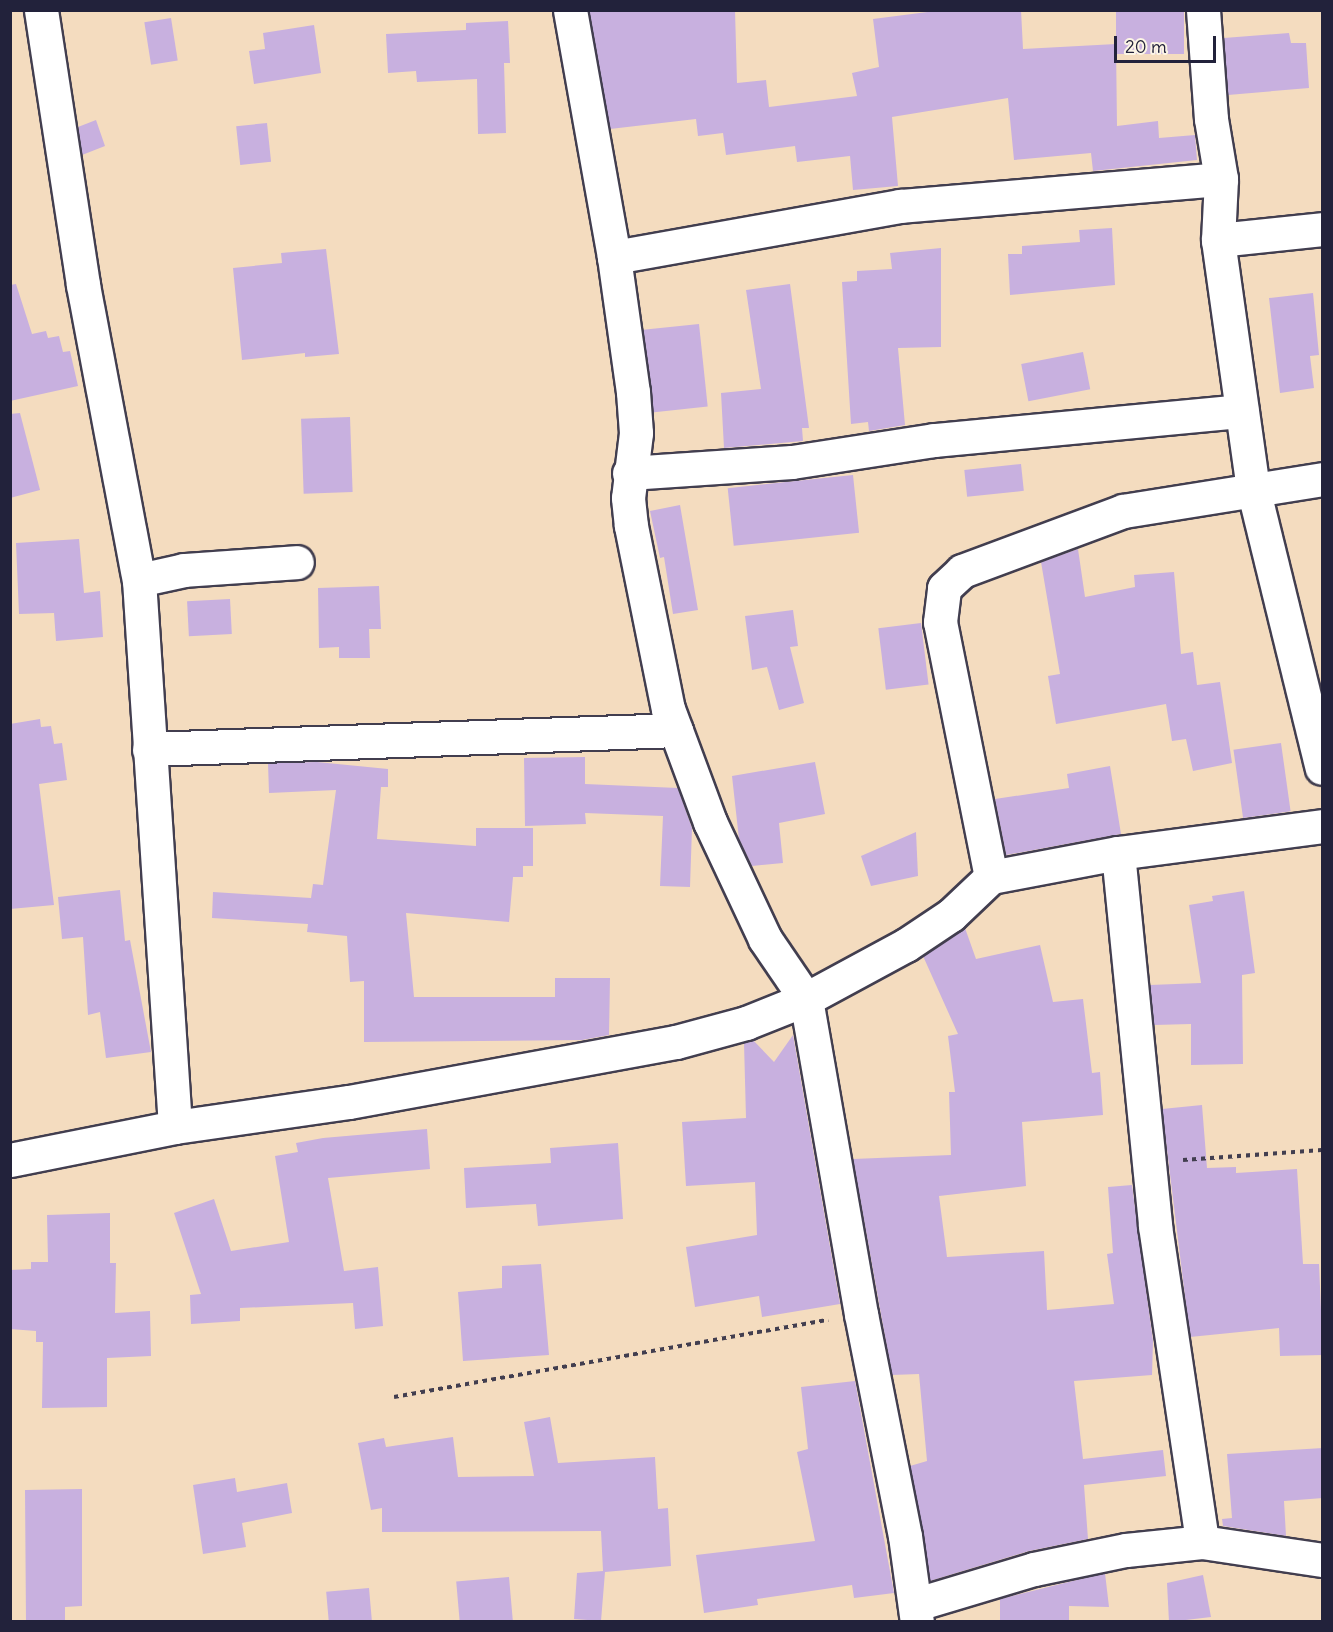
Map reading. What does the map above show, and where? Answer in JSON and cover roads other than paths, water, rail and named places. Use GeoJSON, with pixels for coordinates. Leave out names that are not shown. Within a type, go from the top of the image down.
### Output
{"type":"FeatureCollection","features":[{"type":"Feature","properties":{"kind":"street"},"geometry":{"type":"LineString","coordinates":[[41,10],[83,285],[139,580],[175,1127]]}},
{"type":"Feature","properties":{"kind":"street"},"geometry":{"type":"LineString","coordinates":[[570,10],[614,257],[633,392],[636,433],[629,473],[632,526],[668,709],[710,822],[765,939],[806,999],[861,1314],[917,1613],[1034,1569],[1126,1550],[1202,1542],[1323,1560]]}},
{"type":"Feature","properties":{"kind":"street"},"geometry":{"type":"LineString","coordinates":[[1203,10],[1210,119],[1221,179],[1218,240],[1253,488],[1323,768]]}},
{"type":"Feature","properties":{"kind":"street"},"geometry":{"type":"LineString","coordinates":[[614,257],[900,206],[1221,179]]}},
{"type":"Feature","properties":{"kind":"street"},"geometry":{"type":"LineString","coordinates":[[1218,240],[1323,229]]}},
{"type":"Feature","properties":{"kind":"street"},"geometry":{"type":"LineString","coordinates":[[629,473],[792,462],[934,440],[1242,411]]}},
{"type":"Feature","properties":{"kind":"street"},"geometry":{"type":"LineString","coordinates":[[991,877],[940,622],[944,588],[963,571],[1080,524],[1122,511],[1253,488],[1323,479]]}},
{"type":"Feature","properties":{"kind":"street"},"geometry":{"type":"LineString","coordinates":[[139,580],[184,570],[297,562]]}},
{"type":"Feature","properties":{"kind":"street"},"geometry":{"type":"LineString","coordinates":[[149,748],[676,730]]}},
{"type":"Feature","properties":{"kind":"street"},"geometry":{"type":"LineString","coordinates":[[10,1160],[175,1127],[349,1102],[676,1042],[746,1023],[806,999],[924,933],[951,915],[991,877],[1118,853],[1323,826]]}},
{"type":"Feature","properties":{"kind":"street"},"geometry":{"type":"LineString","coordinates":[[1118,853],[1149,1163],[1202,1542]]}}]}
